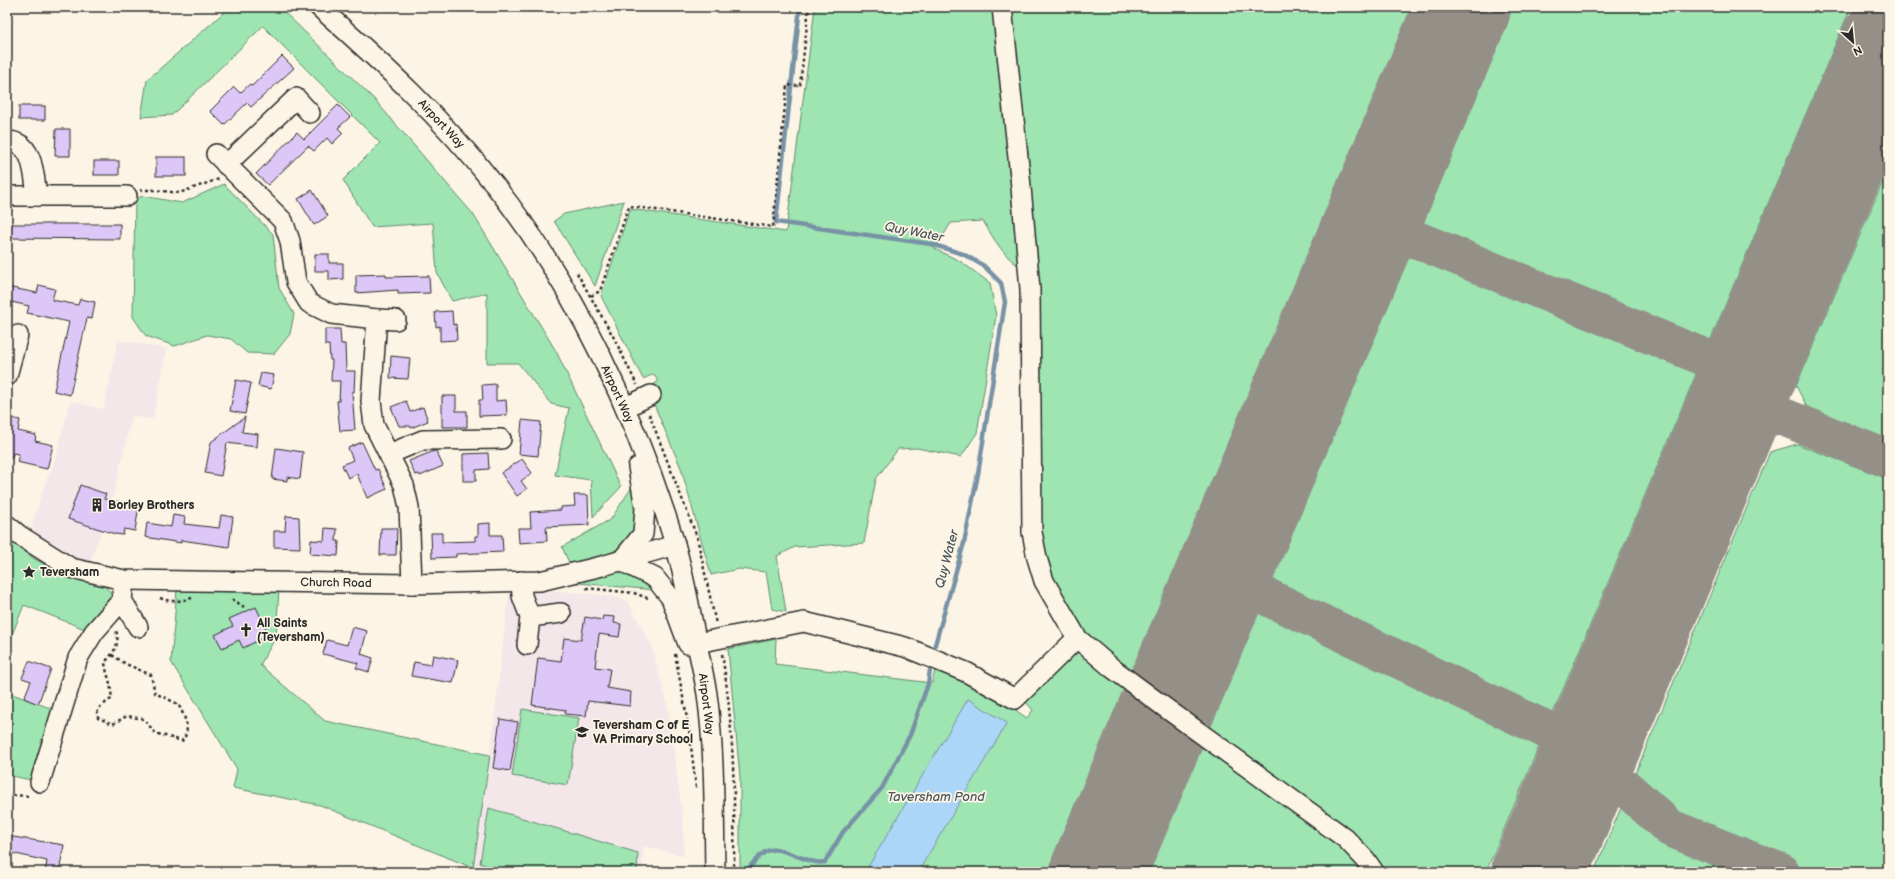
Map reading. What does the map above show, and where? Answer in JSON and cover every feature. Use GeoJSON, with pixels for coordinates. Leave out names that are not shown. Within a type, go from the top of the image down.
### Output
{"type":"FeatureCollection","features":[{"type":"Feature","properties":{"kind":"street","name":"Airport Way"},"geometry":{"type":"LineString","coordinates":[[319,7],[361,44],[434,115],[494,184],[544,254],[574,305],[626,407],[675,545],[707,694],[714,784],[715,872]]}},
{"type":"Feature","properties":{"kind":"street"},"geometry":{"type":"LineString","coordinates":[[1002,7],[1030,289],[1032,532],[1037,558],[1044,581],[1077,638],[1112,668],[1345,838],[1365,859],[1374,872]]}},
{"type":"Feature","properties":{"kind":"street"},"geometry":{"type":"LineString","coordinates":[[310,112],[296,98],[226,164],[282,221],[290,241],[296,282],[309,303],[331,314],[396,320]]}},
{"type":"Feature","properties":{"kind":"street"},"geometry":{"type":"LineString","coordinates":[[7,141],[12,141],[22,146],[31,157],[37,196]]}},
{"type":"Feature","properties":{"kind":"street"},"geometry":{"type":"LineString","coordinates":[[7,196],[131,193]]}},
{"type":"Feature","properties":{"kind":"street"},"geometry":{"type":"LineString","coordinates":[[377,319],[371,401],[374,425],[404,485],[409,507],[412,584]]}},
{"type":"Feature","properties":{"kind":"street"},"geometry":{"type":"LineString","coordinates":[[7,376],[18,335]]}},
{"type":"Feature","properties":{"kind":"street"},"geometry":{"type":"LineString","coordinates":[[651,395],[626,407],[645,508],[643,534],[621,561],[656,578],[671,598],[707,694]]}},
{"type":"Feature","properties":{"kind":"street"},"geometry":{"type":"LineString","coordinates":[[389,454],[424,440],[501,439]]}},
{"type":"Feature","properties":{"kind":"street","name":"Church Road"},"geometry":{"type":"LineString","coordinates":[[7,525],[71,568],[124,580],[412,584],[540,581],[621,561],[675,545]]}},
{"type":"Feature","properties":{"kind":"street"},"geometry":{"type":"LineString","coordinates":[[124,580],[125,605],[138,627]]}},
{"type":"Feature","properties":{"kind":"street"},"geometry":{"type":"LineString","coordinates":[[521,581],[522,596],[530,617],[527,645]]}},
{"type":"Feature","properties":{"kind":"street"},"geometry":{"type":"LineString","coordinates":[[39,789],[78,658],[94,632],[125,605]]}},
{"type":"Feature","properties":{"kind":"street"},"geometry":{"type":"LineString","coordinates":[[530,617],[561,613]]}},
{"type":"Feature","properties":{"kind":"street"},"geometry":{"type":"LineString","coordinates":[[697,643],[804,622],[905,647],[966,672],[1015,699],[1077,638]]}},
{"type":"Feature","properties":{"kind":"path"},"geometry":{"type":"LineString","coordinates":[[591,296],[600,291],[629,206],[773,227],[787,85],[800,86],[809,7]]}},
{"type":"Feature","properties":{"kind":"path"},"geometry":{"type":"LineString","coordinates":[[131,193],[155,190],[179,193],[226,164]]}},
{"type":"Feature","properties":{"kind":"path"},"geometry":{"type":"LineString","coordinates":[[583,588],[634,593],[652,600]]}},
{"type":"Feature","properties":{"kind":"path"},"geometry":{"type":"LineString","coordinates":[[112,655],[126,664],[151,675],[155,693],[178,704],[186,720],[187,733],[182,741],[155,733],[144,719],[131,716],[113,724],[98,718],[97,713],[100,707],[111,699],[112,691],[105,662],[112,655],[118,644],[119,638],[116,629],[125,605]]}},
{"type":"Feature","properties":{"kind":"path"},"geometry":{"type":"LineString","coordinates":[[675,652],[689,729],[697,795]]}},
{"type":"Feature","properties":{"kind":"path"},"geometry":{"type":"LineString","coordinates":[[7,795],[39,789]]}},
{"type":"Feature","properties":{"kind":"shaded area"},"geometry":{"type":"Polygon","coordinates":[[[118,340],[167,349],[153,419],[132,416],[114,493],[90,563],[61,551],[31,528],[47,478],[53,467],[70,401],[104,409],[118,340]]]}},
{"type":"Feature","properties":{"kind":"shaded area","name":"Teversham C of E VA Primary School"},"geometry":{"type":"Polygon","coordinates":[[[563,591],[617,597],[628,602],[652,646],[668,708],[683,819],[684,856],[643,846],[643,872],[484,872],[473,868],[485,796],[509,592],[563,591]]]}},
{"type":"Feature","properties":{"kind":"green space"},"geometry":{"type":"Polygon","coordinates":[[[230,7],[279,7],[374,99],[473,214],[556,351],[621,487],[593,517],[591,480],[555,475],[569,408],[551,404],[518,363],[487,363],[487,293],[452,301],[437,273],[433,223],[372,227],[343,180],[380,143],[263,26],[172,115],[141,117],[147,80],[230,7]]]}},
{"type":"Feature","properties":{"kind":"green space"},"geometry":{"type":"Polygon","coordinates":[[[815,7],[997,7],[1025,270],[1006,255],[983,221],[951,223],[935,249],[960,261],[990,283],[996,316],[977,433],[961,457],[917,448],[898,449],[876,479],[864,543],[795,547],[777,556],[786,612],[772,609],[766,572],[739,569],[711,575],[681,468],[647,388],[658,382],[654,374],[643,379],[601,296],[630,209],[786,232],[815,7]]]}},
{"type":"Feature","properties":{"kind":"green space"},"geometry":{"type":"Polygon","coordinates":[[[1005,7],[1851,7],[1486,872],[1379,872],[1090,644],[1040,555],[1005,7]]]}},
{"type":"Feature","properties":{"kind":"green space"},"geometry":{"type":"Polygon","coordinates":[[[1888,169],[1888,441],[1808,409],[1796,386],[1888,169]]]}},
{"type":"Feature","properties":{"kind":"green space"},"geometry":{"type":"Polygon","coordinates":[[[224,184],[273,234],[279,288],[294,314],[290,334],[274,354],[247,353],[231,339],[207,335],[175,346],[146,336],[133,317],[135,199],[143,196],[182,203],[224,184]]]}},
{"type":"Feature","properties":{"kind":"green space"},"geometry":{"type":"Polygon","coordinates":[[[624,201],[595,286],[554,221],[564,214],[624,201]]]}},
{"type":"Feature","properties":{"kind":"green space"},"geometry":{"type":"Polygon","coordinates":[[[1797,444],[1888,479],[1888,872],[1594,872],[1770,452],[1797,444]]]}},
{"type":"Feature","properties":{"kind":"green space"},"geometry":{"type":"Polygon","coordinates":[[[632,487],[638,506],[639,517],[636,529],[630,538],[614,551],[603,556],[570,565],[562,547],[611,519],[632,487]]]}},
{"type":"Feature","properties":{"kind":"green space"},"geometry":{"type":"Polygon","coordinates":[[[7,537],[33,558],[68,577],[106,587],[111,593],[112,602],[90,631],[24,605],[7,647],[7,537]]]}},
{"type":"Feature","properties":{"kind":"green space"},"geometry":{"type":"Polygon","coordinates":[[[616,570],[633,572],[655,590],[567,582],[616,570]]]}},
{"type":"Feature","properties":{"kind":"green space"},"geometry":{"type":"Polygon","coordinates":[[[177,588],[279,589],[276,637],[260,665],[325,721],[490,755],[473,868],[320,805],[233,788],[237,769],[171,662],[177,588]]]}},
{"type":"Feature","properties":{"kind":"green space"},"geometry":{"type":"Polygon","coordinates":[[[776,639],[775,664],[932,683],[936,666],[989,692],[1027,718],[1033,710],[1023,699],[1071,653],[1083,652],[1334,835],[1368,872],[740,872],[740,777],[728,649],[776,639]]]}},
{"type":"Feature","properties":{"kind":"green space"},"geometry":{"type":"Polygon","coordinates":[[[7,692],[58,711],[36,781],[7,775],[7,692]]]}},
{"type":"Feature","properties":{"kind":"green space"},"geometry":{"type":"Polygon","coordinates":[[[522,709],[579,718],[568,785],[512,776],[522,709]]]}},
{"type":"Feature","properties":{"kind":"green space"},"geometry":{"type":"Polygon","coordinates":[[[489,808],[638,853],[637,872],[503,872],[480,863],[489,808]]]}},
{"type":"Feature","properties":{"kind":"water","name":"Taversham Pond"},"geometry":{"type":"Polygon","coordinates":[[[968,699],[1007,723],[918,872],[865,872],[968,699]]]}},
{"type":"Feature","properties":{"kind":"building"},"geometry":{"type":"Polygon","coordinates":[[[282,56],[294,68],[251,107],[247,103],[224,125],[210,111],[234,87],[240,93],[250,84],[252,86],[282,56]]]}},
{"type":"Feature","properties":{"kind":"building"},"geometry":{"type":"Polygon","coordinates":[[[338,105],[350,117],[338,128],[343,133],[332,144],[327,138],[314,151],[308,146],[268,185],[256,174],[297,132],[304,139],[338,105]]]}},
{"type":"Feature","properties":{"kind":"building"},"geometry":{"type":"Polygon","coordinates":[[[19,106],[45,106],[45,120],[19,120],[19,106]]]}},
{"type":"Feature","properties":{"kind":"building"},"geometry":{"type":"Polygon","coordinates":[[[56,129],[70,129],[70,156],[55,156],[56,129]]]}},
{"type":"Feature","properties":{"kind":"building"},"geometry":{"type":"Polygon","coordinates":[[[156,157],[186,157],[186,176],[156,176],[156,157]]]}},
{"type":"Feature","properties":{"kind":"building"},"geometry":{"type":"Polygon","coordinates":[[[94,161],[119,161],[119,175],[94,175],[94,161]]]}},
{"type":"Feature","properties":{"kind":"building"},"geometry":{"type":"Polygon","coordinates":[[[312,190],[328,216],[314,225],[298,199],[312,190]]]}},
{"type":"Feature","properties":{"kind":"building"},"geometry":{"type":"Polygon","coordinates":[[[7,224],[120,224],[120,239],[7,238],[7,224]]]}},
{"type":"Feature","properties":{"kind":"building"},"geometry":{"type":"Polygon","coordinates":[[[315,254],[329,254],[329,263],[343,263],[343,279],[329,280],[329,271],[315,271],[315,254]]]}},
{"type":"Feature","properties":{"kind":"building"},"geometry":{"type":"Polygon","coordinates":[[[386,274],[386,277],[429,276],[430,293],[398,294],[398,290],[356,293],[356,275],[386,274]]]}},
{"type":"Feature","properties":{"kind":"building"},"geometry":{"type":"Polygon","coordinates":[[[39,285],[55,289],[52,300],[78,305],[80,299],[95,302],[92,319],[87,318],[70,395],[54,391],[69,322],[27,313],[29,306],[7,301],[7,287],[37,293],[39,285]]]}},
{"type":"Feature","properties":{"kind":"building"},"geometry":{"type":"Polygon","coordinates":[[[452,311],[453,325],[456,324],[457,340],[440,341],[440,326],[436,327],[435,312],[452,311]]]}},
{"type":"Feature","properties":{"kind":"building"},"geometry":{"type":"Polygon","coordinates":[[[325,329],[340,329],[341,344],[345,344],[346,371],[355,371],[354,392],[352,392],[355,430],[340,431],[337,401],[339,401],[340,381],[331,381],[332,360],[330,360],[329,345],[325,345],[325,329]]]}},
{"type":"Feature","properties":{"kind":"building"},"geometry":{"type":"Polygon","coordinates":[[[391,356],[410,358],[408,379],[390,378],[391,356]]]}},
{"type":"Feature","properties":{"kind":"building"},"geometry":{"type":"Polygon","coordinates":[[[261,373],[274,375],[271,389],[258,386],[261,373]]]}},
{"type":"Feature","properties":{"kind":"building"},"geometry":{"type":"Polygon","coordinates":[[[236,380],[251,383],[245,414],[230,411],[236,380]]]}},
{"type":"Feature","properties":{"kind":"building"},"geometry":{"type":"Polygon","coordinates":[[[496,384],[496,401],[506,400],[507,415],[479,416],[479,400],[483,400],[482,385],[496,384]]]}},
{"type":"Feature","properties":{"kind":"building"},"geometry":{"type":"Polygon","coordinates":[[[442,396],[456,396],[456,411],[467,411],[467,427],[442,427],[442,396]]]}},
{"type":"Feature","properties":{"kind":"building"},"geometry":{"type":"Polygon","coordinates":[[[406,401],[410,412],[423,407],[428,421],[411,428],[410,426],[399,426],[391,407],[406,401]]]}},
{"type":"Feature","properties":{"kind":"building"},"geometry":{"type":"Polygon","coordinates":[[[7,417],[20,420],[18,431],[36,435],[35,441],[53,445],[47,469],[17,462],[19,454],[13,453],[12,458],[7,457],[7,417]]]}},
{"type":"Feature","properties":{"kind":"building"},"geometry":{"type":"Polygon","coordinates":[[[245,417],[242,432],[258,434],[257,447],[227,443],[221,476],[205,473],[211,442],[245,417]]]}},
{"type":"Feature","properties":{"kind":"building"},"geometry":{"type":"Polygon","coordinates":[[[522,420],[541,422],[538,456],[519,454],[522,420]]]}},
{"type":"Feature","properties":{"kind":"building"},"geometry":{"type":"Polygon","coordinates":[[[362,442],[375,470],[378,469],[387,489],[367,498],[357,474],[348,478],[342,465],[353,460],[348,448],[362,442]]]}},
{"type":"Feature","properties":{"kind":"building"},"geometry":{"type":"Polygon","coordinates":[[[276,448],[303,452],[300,479],[287,477],[287,481],[272,479],[276,448]]]}},
{"type":"Feature","properties":{"kind":"building"},"geometry":{"type":"Polygon","coordinates":[[[436,451],[443,466],[420,476],[419,474],[415,475],[409,461],[436,451]]]}},
{"type":"Feature","properties":{"kind":"building"},"geometry":{"type":"Polygon","coordinates":[[[488,453],[489,469],[476,470],[476,481],[463,481],[463,454],[488,453]]]}},
{"type":"Feature","properties":{"kind":"building"},"geometry":{"type":"Polygon","coordinates":[[[522,459],[532,473],[521,481],[527,489],[517,496],[501,473],[522,459]]]}},
{"type":"Feature","properties":{"kind":"building"},"geometry":{"type":"Polygon","coordinates":[[[80,485],[106,494],[104,499],[139,505],[135,531],[124,529],[123,535],[115,534],[68,519],[80,485]]]}},
{"type":"Feature","properties":{"kind":"building"},"geometry":{"type":"Polygon","coordinates":[[[574,495],[588,495],[589,525],[546,527],[547,541],[519,543],[518,528],[531,528],[530,512],[561,510],[561,507],[575,506],[574,495]]]}},
{"type":"Feature","properties":{"kind":"building"},"geometry":{"type":"Polygon","coordinates":[[[173,515],[185,517],[184,524],[219,528],[221,515],[233,517],[229,547],[181,540],[181,543],[145,537],[147,523],[171,527],[173,515]]]}},
{"type":"Feature","properties":{"kind":"building"},"geometry":{"type":"Polygon","coordinates":[[[286,516],[299,517],[300,548],[274,547],[274,531],[285,531],[286,516]]]}},
{"type":"Feature","properties":{"kind":"building"},"geometry":{"type":"Polygon","coordinates":[[[490,523],[490,535],[502,535],[503,552],[456,554],[456,557],[432,558],[431,533],[442,533],[442,542],[475,541],[475,536],[478,536],[478,524],[490,523]]]}},
{"type":"Feature","properties":{"kind":"building"},"geometry":{"type":"Polygon","coordinates":[[[325,528],[337,529],[336,541],[339,541],[338,556],[310,554],[311,540],[324,541],[325,528]]]}},
{"type":"Feature","properties":{"kind":"building"},"geometry":{"type":"Polygon","coordinates":[[[381,528],[397,528],[396,555],[380,555],[381,528]]]}},
{"type":"Feature","properties":{"kind":"building","name":"All Saints (Teversham)"},"geometry":{"type":"Polygon","coordinates":[[[256,607],[269,635],[243,648],[239,640],[222,648],[215,635],[233,626],[229,619],[256,607]]]}},
{"type":"Feature","properties":{"kind":"building"},"geometry":{"type":"Polygon","coordinates":[[[603,616],[615,617],[614,623],[621,624],[619,637],[599,634],[595,667],[610,669],[607,688],[631,692],[630,706],[588,701],[586,716],[565,714],[566,710],[532,705],[538,658],[561,661],[564,638],[581,640],[585,617],[602,620],[603,616]]]}},
{"type":"Feature","properties":{"kind":"building"},"geometry":{"type":"Polygon","coordinates":[[[352,627],[367,631],[361,654],[373,658],[369,672],[356,668],[358,663],[323,654],[327,640],[347,645],[352,627]]]}},
{"type":"Feature","properties":{"kind":"building"},"geometry":{"type":"Polygon","coordinates":[[[433,655],[458,660],[453,683],[411,676],[414,662],[431,665],[433,655]]]}},
{"type":"Feature","properties":{"kind":"building"},"geometry":{"type":"Polygon","coordinates":[[[29,661],[51,669],[38,704],[24,698],[31,681],[22,678],[29,661]]]}},
{"type":"Feature","properties":{"kind":"building"},"geometry":{"type":"Polygon","coordinates":[[[500,719],[518,722],[510,771],[493,768],[500,719]]]}},
{"type":"Feature","properties":{"kind":"building"},"geometry":{"type":"Polygon","coordinates":[[[7,836],[64,845],[59,872],[45,872],[47,861],[7,852],[7,836]]]}},
{"type":"Feature","properties":{"kind":"waterway","name":"Quy Water"},"geometry":{"type":"LineString","coordinates":[[800,7],[776,222],[931,244],[963,254],[984,266],[1001,283],[1005,302],[978,474],[964,543],[934,648]]}},
{"type":"Feature","properties":{"kind":"waterway","name":"Quy Water"},"geometry":{"type":"LineString","coordinates":[[745,872],[762,854],[771,850],[786,852],[810,861],[825,862],[843,832],[882,788],[910,735],[928,684],[930,670]]}},
{"type":"Feature","properties":{"kind":"taxiway"},"geometry":{"type":"LineString","coordinates":[[1373,222],[1748,375]]}},
{"type":"Feature","properties":{"kind":"taxiway"},"geometry":{"type":"LineString","coordinates":[[1760,346],[1757,361],[1757,374],[1759,386],[1766,400]]}},
{"type":"Feature","properties":{"kind":"taxiway"},"geometry":{"type":"LineString","coordinates":[[1714,454],[1725,433],[1744,419],[1765,414],[1786,418],[1888,459]]}},
{"type":"Feature","properties":{"kind":"taxiway"},"geometry":{"type":"LineString","coordinates":[[1223,576],[1591,751]]}},
{"type":"Feature","properties":{"kind":"taxiway"},"geometry":{"type":"LineString","coordinates":[[1628,790],[1670,828],[1781,872]]}},
{"type":"Feature","properties":{"kind":"runway"},"geometry":{"type":"LineString","coordinates":[[1098,872],[1463,7]]}},
{"type":"Feature","properties":{"kind":"runway"},"geometry":{"type":"LineString","coordinates":[[1539,872],[1888,43]]}},
{"type":"Feature","properties":{"kind":"place","name":"Borley Brothers"},"geometry":{"type":"Point","coordinates":[97,505]}},
{"type":"Feature","properties":{"kind":"place","name":"Teversham"},"geometry":{"type":"Point","coordinates":[29,572]}},
{"type":"Feature","properties":{"kind":"place","name":"All Saints (Teversham)"},"geometry":{"type":"Point","coordinates":[246,630]}},
{"type":"Feature","properties":{"kind":"place","name":"Teversham C of E VA Primary School"},"geometry":{"type":"Point","coordinates":[582,732]}}]}
